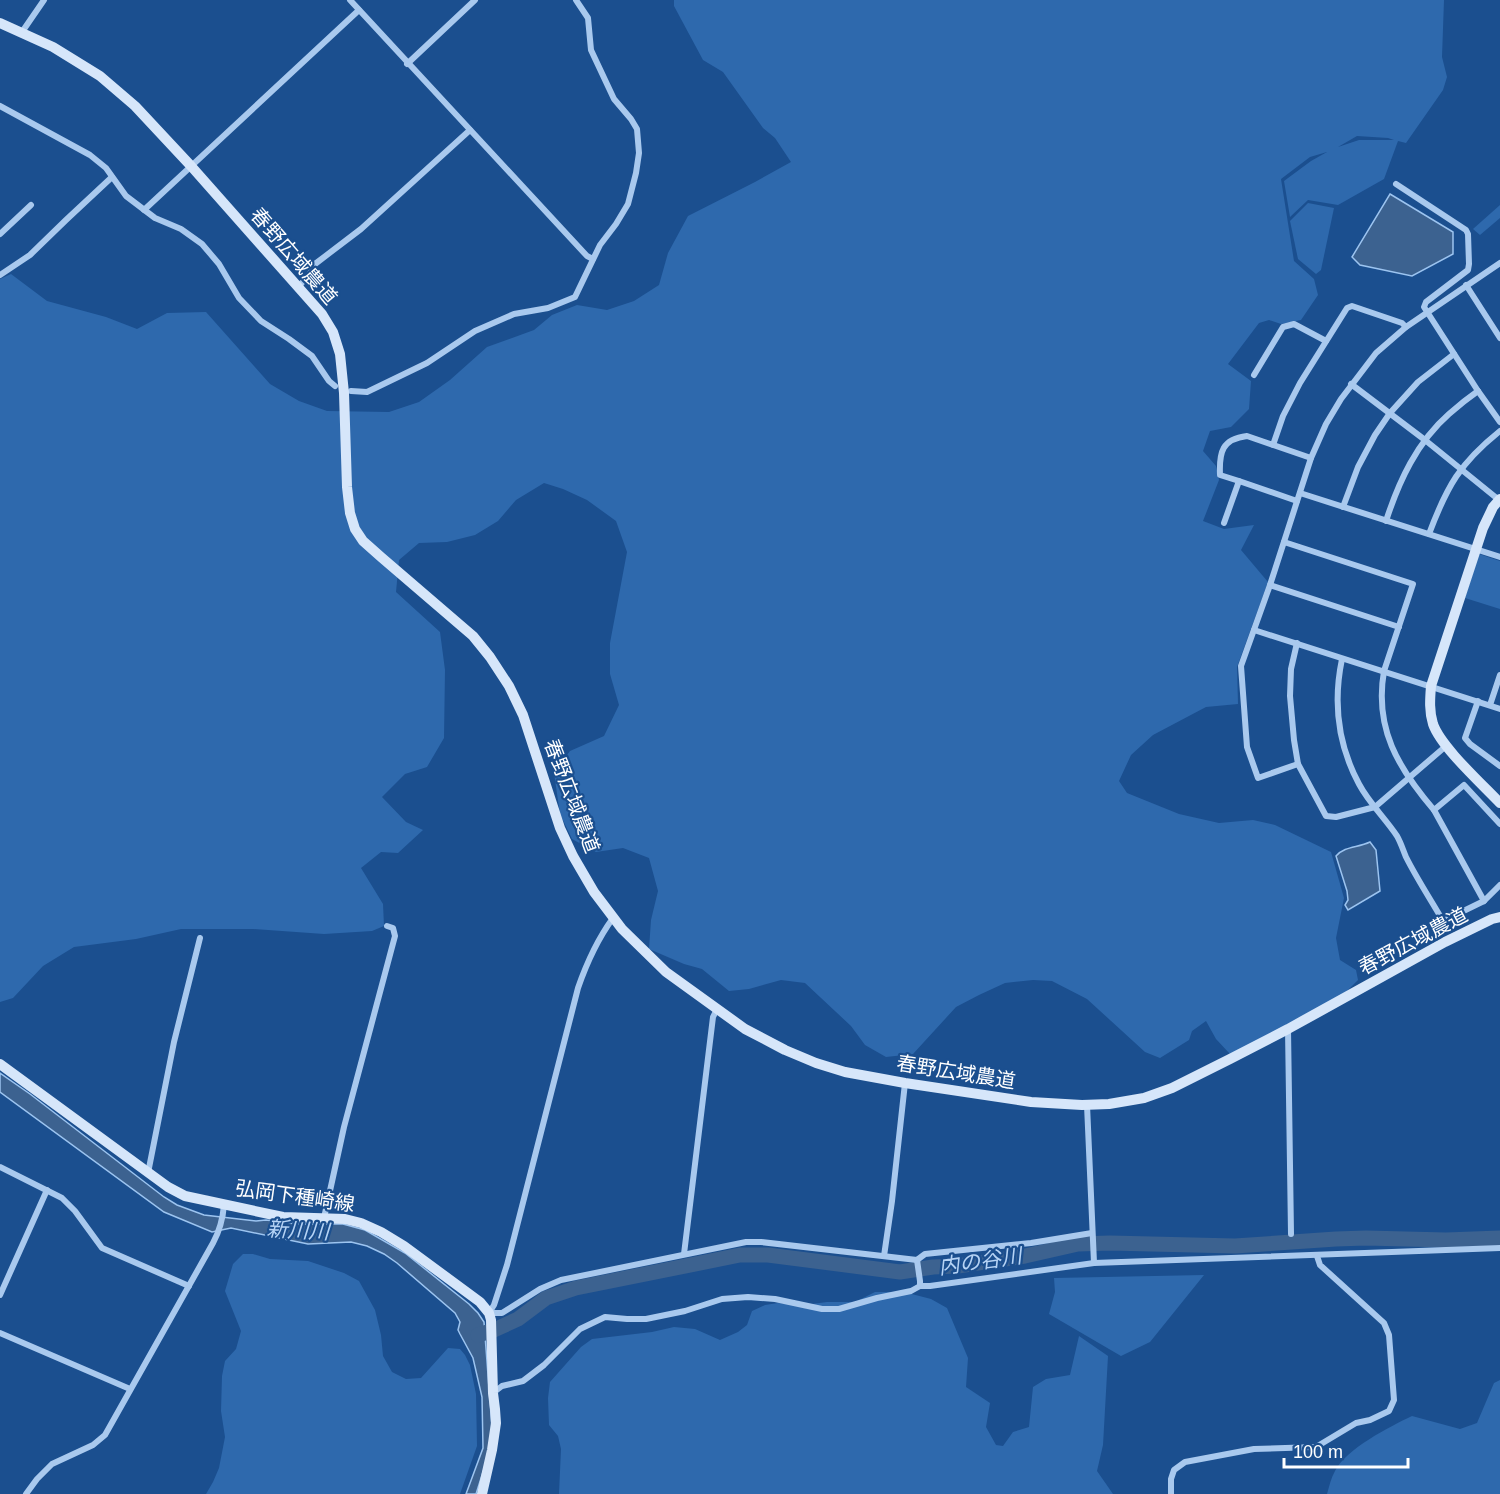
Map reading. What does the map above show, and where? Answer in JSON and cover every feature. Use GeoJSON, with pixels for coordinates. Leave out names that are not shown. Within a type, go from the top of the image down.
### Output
{"type":"FeatureCollection","features":[{"type":"Feature","properties":{"kind":"street"},"geometry":{"type":"LineString","coordinates":[[22,32],[44,0]]}},
{"type":"Feature","properties":{"kind":"street"},"geometry":{"type":"LineString","coordinates":[[350,0],[587,256],[593,259]]}},
{"type":"Feature","properties":{"kind":"street"},"geometry":{"type":"LineString","coordinates":[[407,63],[475,0]]}},
{"type":"Feature","properties":{"kind":"street"},"geometry":{"type":"LineString","coordinates":[[351,391],[367,392],[427,363],[475,331],[514,314],[548,309],[575,297],[600,244],[628,204],[639,153],[637,129],[632,119],[614,99],[591,50],[588,18],[576,0]]}},
{"type":"Feature","properties":{"kind":"street"},"geometry":{"type":"LineString","coordinates":[[144,210],[359,10]]}},
{"type":"Feature","properties":{"kind":"street","name":"春野広域農道"},"geometry":{"type":"LineString","coordinates":[[0,23],[53,47],[100,76],[135,106],[322,314],[333,332],[340,354],[344,393],[347,487],[350,513],[355,529],[363,541],[473,636],[490,657],[509,686],[523,715],[560,828],[573,856],[594,892],[613,918],[666,972],[745,1029],[785,1050],[845,1072],[1031,1102],[1109,1104],[1144,1098],[1172,1088],[1288,1029],[1445,942],[1500,917]]}},
{"type":"Feature","properties":{"kind":"street"},"geometry":{"type":"LineString","coordinates":[[0,106],[90,155],[106,168],[126,196],[155,218],[181,229],[202,244],[219,264],[246,306],[261,321],[312,356],[328,381],[335,386]]}},
{"type":"Feature","properties":{"kind":"street"},"geometry":{"type":"LineString","coordinates":[[299,286],[315,264],[361,229],[470,130]]}},
{"type":"Feature","properties":{"kind":"street"},"geometry":{"type":"LineString","coordinates":[[0,275],[30,255],[112,177]]}},
{"type":"Feature","properties":{"kind":"street"},"geometry":{"type":"LineString","coordinates":[[1396,184],[1466,230],[1468,234],[1468,270],[1426,302],[1424,307],[1500,423]]}},
{"type":"Feature","properties":{"kind":"street"},"geometry":{"type":"LineString","coordinates":[[0,234],[31,205]]}},
{"type":"Feature","properties":{"kind":"street"},"geometry":{"type":"LineString","coordinates":[[1298,764],[1258,778],[1247,747],[1241,666],[1311,458],[1326,424],[1341,399],[1376,353],[1406,327],[1500,263]]}},
{"type":"Feature","properties":{"kind":"street"},"geometry":{"type":"LineString","coordinates":[[1466,285],[1500,338]]}},
{"type":"Feature","properties":{"kind":"street"},"geometry":{"type":"LineString","coordinates":[[1273,445],[1283,416],[1300,383],[1347,308],[1352,306],[1402,323],[1406,327]]}},
{"type":"Feature","properties":{"kind":"street"},"geometry":{"type":"LineString","coordinates":[[1254,375],[1283,327],[1294,324],[1326,341]]}},
{"type":"Feature","properties":{"kind":"street"},"geometry":{"type":"LineString","coordinates":[[1343,507],[1358,467],[1390,413],[1418,382],[1454,354]]}},
{"type":"Feature","properties":{"kind":"street"},"geometry":{"type":"LineString","coordinates":[[1351,384],[1499,500],[1482,528],[1431,686],[1430,709],[1434,726],[1446,746],[1500,803]]}},
{"type":"Feature","properties":{"kind":"street"},"geometry":{"type":"LineString","coordinates":[[1386,521],[1395,493],[1406,470],[1425,440],[1449,413],[1478,391]]}},
{"type":"Feature","properties":{"kind":"street"},"geometry":{"type":"LineString","coordinates":[[1429,534],[1440,504],[1453,480],[1480,448],[1500,431]]}},
{"type":"Feature","properties":{"kind":"street"},"geometry":{"type":"LineString","coordinates":[[1297,501],[1220,475],[1220,460],[1226,444],[1236,437],[1247,436],[1311,458]]}},
{"type":"Feature","properties":{"kind":"street"},"geometry":{"type":"LineString","coordinates":[[1224,523],[1239,481]]}},
{"type":"Feature","properties":{"kind":"street"},"geometry":{"type":"LineString","coordinates":[[1300,493],[1500,557]]}},
{"type":"Feature","properties":{"kind":"street"},"geometry":{"type":"LineString","coordinates":[[1284,542],[1413,585],[1384,671],[1382,709],[1387,737],[1395,756],[1420,794],[1434,810],[1484,901]]}},
{"type":"Feature","properties":{"kind":"street"},"geometry":{"type":"LineString","coordinates":[[1270,585],[1398,627]]}},
{"type":"Feature","properties":{"kind":"street"},"geometry":{"type":"LineString","coordinates":[[1254,630],[1500,709]]}},
{"type":"Feature","properties":{"kind":"street"},"geometry":{"type":"LineString","coordinates":[[1297,643],[1291,669],[1290,696],[1298,764],[1326,816],[1336,817],[1375,807],[1446,746]]}},
{"type":"Feature","properties":{"kind":"street"},"geometry":{"type":"LineString","coordinates":[[1342,659],[1338,677],[1337,709],[1341,739],[1347,759],[1359,785],[1398,838],[1443,921],[1484,901],[1500,885]]}},
{"type":"Feature","properties":{"kind":"street"},"geometry":{"type":"LineString","coordinates":[[1490,705],[1500,675]]}},
{"type":"Feature","properties":{"kind":"street"},"geometry":{"type":"LineString","coordinates":[[1478,701],[1465,738],[1500,766]]}},
{"type":"Feature","properties":{"kind":"street"},"geometry":{"type":"LineString","coordinates":[[1434,810],[1464,784],[1500,824]]}},
{"type":"Feature","properties":{"kind":"street"},"geometry":{"type":"LineString","coordinates":[[482,1494],[495,1435],[490,1317],[507,1265],[578,988],[587,961],[613,918]]}},
{"type":"Feature","properties":{"kind":"street"},"geometry":{"type":"LineString","coordinates":[[324,1218],[344,1127],[395,936],[393,928],[387,926]]}},
{"type":"Feature","properties":{"kind":"street"},"geometry":{"type":"LineString","coordinates":[[148,1174],[174,1042],[200,938]]}},
{"type":"Feature","properties":{"kind":"street"},"geometry":{"type":"LineString","coordinates":[[684,1254],[713,1017],[717,1009]]}},
{"type":"Feature","properties":{"kind":"street"},"geometry":{"type":"LineString","coordinates":[[1288,1029],[1292,1234]]}},
{"type":"Feature","properties":{"kind":"street","name":"弘岡下種崎線"},"geometry":{"type":"LineString","coordinates":[[0,1064],[148,1174],[185,1196],[224,1208],[283,1217],[345,1219],[361,1222],[404,1246],[471,1295],[480,1302],[490,1317]]}},
{"type":"Feature","properties":{"kind":"street"},"geometry":{"type":"LineString","coordinates":[[884,1256],[905,1083]]}},
{"type":"Feature","properties":{"kind":"street"},"geometry":{"type":"LineString","coordinates":[[1087,1105],[1094,1260]]}},
{"type":"Feature","properties":{"kind":"street"},"geometry":{"type":"LineString","coordinates":[[0,1167],[62,1198],[75,1211],[102,1248],[189,1286]]}},
{"type":"Feature","properties":{"kind":"street"},"geometry":{"type":"LineString","coordinates":[[0,1295],[47,1190]]}},
{"type":"Feature","properties":{"kind":"street"},"geometry":{"type":"LineString","coordinates":[[26,1494],[52,1464],[93,1445],[105,1435],[217,1235],[224,1208]]}},
{"type":"Feature","properties":{"kind":"street"},"geometry":{"type":"LineString","coordinates":[[920,1283],[918,1262],[925,1254],[1092,1235]]}},
{"type":"Feature","properties":{"kind":"street"},"geometry":{"type":"LineString","coordinates":[[490,1317],[502,1313],[540,1288],[561,1280],[746,1242],[884,1256],[918,1262]]}},
{"type":"Feature","properties":{"kind":"street"},"geometry":{"type":"LineString","coordinates":[[493,1393],[502,1386],[523,1381],[544,1365],[580,1329],[605,1317],[646,1319],[685,1311],[722,1299],[748,1296],[822,1309],[839,1309],[911,1291],[920,1283],[939,1285],[1094,1260],[1317,1256],[1500,1248]]}},
{"type":"Feature","properties":{"kind":"street"},"geometry":{"type":"LineString","coordinates":[[1170,1494],[1174,1470],[1185,1462],[1254,1449],[1316,1448],[1356,1423],[1370,1420],[1389,1411],[1394,1400],[1389,1335],[1384,1323],[1320,1265],[1317,1256]]}},
{"type":"Feature","properties":{"kind":"street"},"geometry":{"type":"LineString","coordinates":[[0,1333],[130,1389]]}},
{"type":"Feature","properties":{"kind":"shaded area"},"geometry":{"type":"Polygon","coordinates":[[[674,0],[1444,0],[1442,57],[1447,77],[1443,90],[1406,143],[1398,141],[1384,179],[1338,205],[1308,200],[1290,217],[1284,181],[1327,152],[1310,157],[1281,179],[1294,261],[1314,279],[1318,295],[1301,320],[1281,324],[1269,320],[1259,323],[1228,364],[1251,381],[1249,409],[1231,427],[1210,431],[1203,451],[1216,466],[1219,480],[1203,521],[1224,529],[1254,525],[1241,550],[1268,582],[1237,667],[1238,704],[1206,707],[1153,735],[1131,755],[1119,781],[1127,793],[1179,814],[1219,823],[1253,820],[1275,825],[1331,852],[1344,898],[1336,938],[1340,960],[1356,970],[1358,980],[1342,996],[1280,1032],[1230,1054],[1216,1039],[1206,1021],[1192,1031],[1189,1040],[1160,1058],[1145,1052],[1087,999],[1052,981],[1033,980],[1005,983],[956,1007],[913,1054],[886,1057],[865,1045],[851,1026],[805,983],[781,980],[749,989],[729,991],[702,969],[649,949],[651,920],[658,891],[649,858],[623,848],[596,852],[572,839],[560,814],[554,773],[570,751],[604,736],[619,705],[610,674],[610,643],[627,552],[616,521],[587,500],[544,483],[516,500],[498,521],[475,535],[447,542],[419,543],[399,560],[396,592],[440,632],[445,670],[444,738],[427,767],[405,774],[382,797],[406,822],[423,830],[398,853],[381,852],[361,868],[383,904],[384,926],[372,931],[324,934],[253,929],[181,929],[136,939],[74,947],[43,966],[13,998],[0,1002],[0,279],[11,274],[47,301],[106,317],[137,329],[167,313],[206,312],[270,384],[299,401],[327,411],[389,412],[419,402],[450,380],[487,347],[534,330],[552,315],[577,305],[607,310],[634,301],[659,285],[668,253],[688,216],[791,162],[775,138],[763,128],[723,72],[703,60],[674,6],[674,0]],[[1357,136],[1338,147],[1359,140],[1394,140],[1357,136]]]}},
{"type":"Feature","properties":{"kind":"shaded area"},"geometry":{"type":"Polygon","coordinates":[[[1308,203],[1334,208],[1321,270],[1316,274],[1298,259],[1290,221],[1308,203]]]}},
{"type":"Feature","properties":{"kind":"shaded area"},"geometry":{"type":"Polygon","coordinates":[[[1500,205],[1500,218],[1480,235],[1473,229],[1500,205]]]}},
{"type":"Feature","properties":{"kind":"shaded area"},"geometry":{"type":"Polygon","coordinates":[[[1479,554],[1500,561],[1500,609],[1465,598],[1479,554]]]}},
{"type":"Feature","properties":{"kind":"shaded area"},"geometry":{"type":"Polygon","coordinates":[[[243,1254],[253,1254],[270,1259],[308,1261],[344,1273],[359,1281],[375,1310],[383,1356],[392,1372],[406,1379],[421,1378],[448,1348],[460,1349],[470,1365],[476,1394],[477,1446],[460,1494],[206,1494],[219,1468],[225,1437],[221,1411],[225,1361],[236,1349],[241,1331],[225,1291],[233,1264],[243,1254]]]}},
{"type":"Feature","properties":{"kind":"shaded area"},"geometry":{"type":"Polygon","coordinates":[[[1204,1275],[1150,1342],[1121,1356],[1049,1314],[1055,1292],[1054,1278],[1204,1275]]]}},
{"type":"Feature","properties":{"kind":"shaded area"},"geometry":{"type":"Polygon","coordinates":[[[875,1292],[904,1292],[931,1299],[947,1308],[968,1358],[966,1387],[990,1403],[986,1427],[996,1445],[1003,1446],[1013,1432],[1029,1427],[1033,1387],[1046,1379],[1070,1375],[1079,1336],[1108,1356],[1103,1445],[1097,1471],[1113,1494],[559,1494],[561,1449],[558,1436],[549,1425],[550,1382],[581,1347],[592,1339],[674,1327],[695,1329],[720,1340],[747,1325],[752,1311],[765,1305],[855,1302],[875,1292]]]}},
{"type":"Feature","properties":{"kind":"shaded area"},"geometry":{"type":"Polygon","coordinates":[[[1500,1380],[1500,1494],[1327,1494],[1335,1471],[1348,1455],[1369,1439],[1412,1416],[1460,1429],[1477,1423],[1494,1383],[1500,1380]]]}},
{"type":"Feature","properties":{"kind":"water"},"geometry":{"type":"Polygon","coordinates":[[[1390,194],[1453,232],[1453,254],[1412,276],[1360,265],[1352,257],[1390,194]]]}},
{"type":"Feature","properties":{"kind":"water"},"geometry":{"type":"Polygon","coordinates":[[[1370,842],[1376,850],[1380,891],[1348,910],[1345,905],[1348,900],[1347,891],[1336,856],[1347,849],[1370,842]]]}},
{"type":"Feature","properties":{"kind":"water","name":"新川川"},"geometry":{"type":"Polygon","coordinates":[[[0,1073],[177,1205],[204,1215],[297,1224],[343,1224],[365,1230],[405,1253],[469,1304],[484,1322],[492,1428],[490,1450],[476,1494],[466,1494],[483,1448],[482,1397],[473,1358],[458,1330],[460,1322],[455,1313],[397,1263],[367,1246],[351,1242],[308,1244],[231,1228],[212,1232],[164,1212],[0,1092],[0,1073]]]}},
{"type":"Feature","properties":{"kind":"waterway","name":"内の谷川"},"geometry":{"type":"LineString","coordinates":[[478,1335],[518,1319],[546,1298],[576,1288],[740,1255],[768,1255],[900,1272],[1025,1256],[1078,1244],[1235,1246],[1366,1238],[1446,1240],[1500,1238]]}}]}
